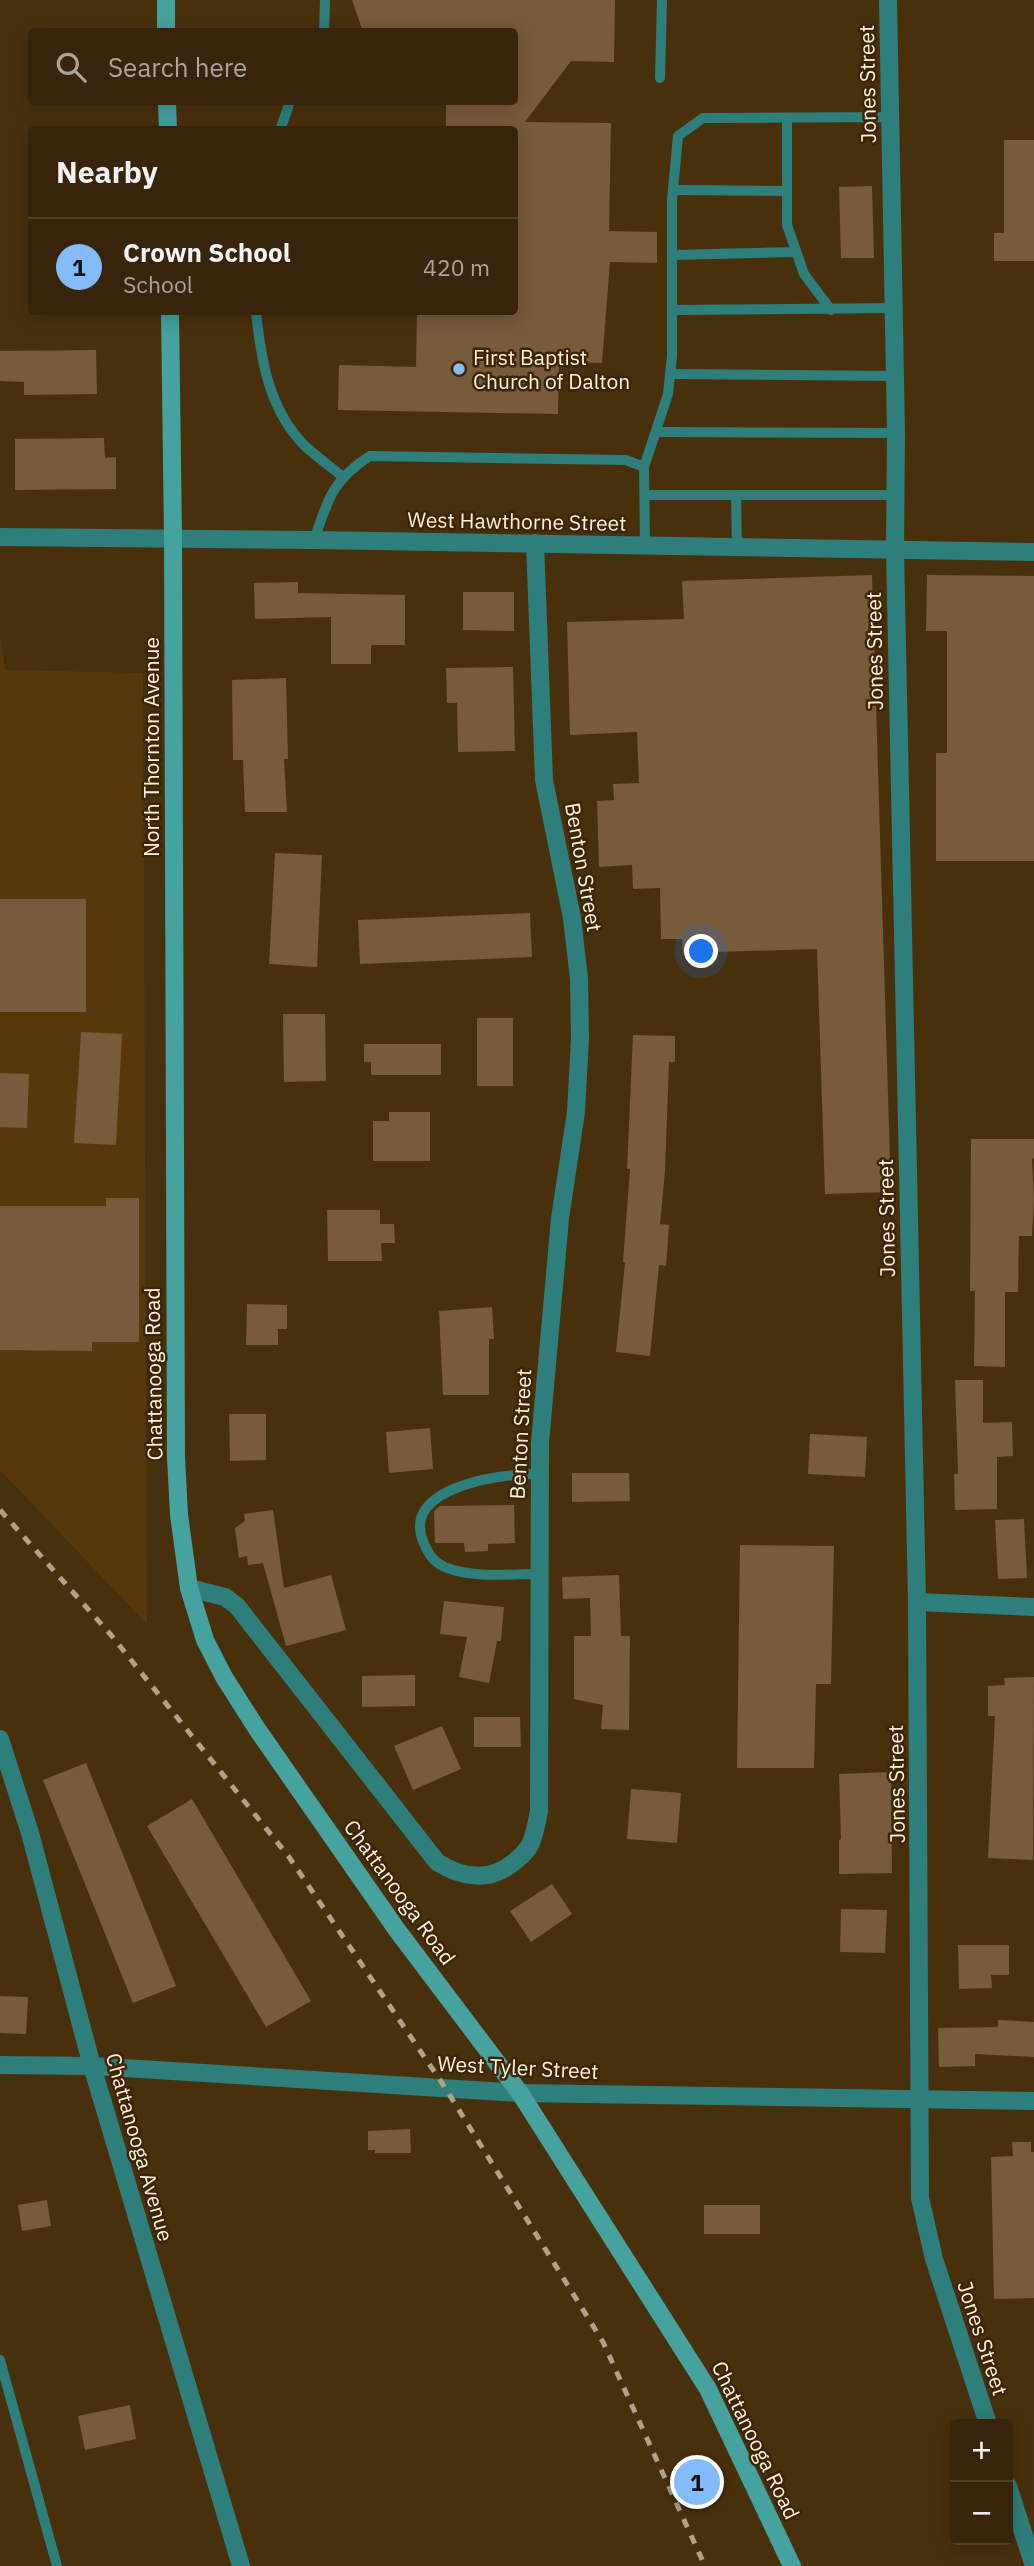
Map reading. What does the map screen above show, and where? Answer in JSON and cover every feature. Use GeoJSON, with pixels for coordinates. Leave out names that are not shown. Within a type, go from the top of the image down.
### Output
{"type":"FeatureCollection","features":[{"type":"Feature","properties":{"kind":"main road"},"geometry":{"type":"LineString","coordinates":[[166,0],[166,28]]}},
{"type":"Feature","properties":{"kind":"main road"},"geometry":{"type":"LineString","coordinates":[[167,105],[168,126]]}},
{"type":"Feature","properties":{"kind":"main road","name":"North Thornton Avenue"},"geometry":{"type":"LineString","coordinates":[[170,315],[174,1182]]}},
{"type":"Feature","properties":{"kind":"main road","name":"Chattanooga Road"},"geometry":{"type":"LineString","coordinates":[[174,1182],[179,1515],[189,1588],[205,1640],[257,1729],[397,1930],[520,2093],[708,2389],[792,2566]]}},
{"type":"Feature","properties":{"kind":"street","name":"Jones Street"},"geometry":{"type":"LineString","coordinates":[[888,0],[895,551],[917,1602],[920,2198],[934,2259],[986,2419]]}},
{"type":"Feature","properties":{"kind":"street","name":"West Hawthorne Street"},"geometry":{"type":"LineString","coordinates":[[0,537],[173,537],[1034,552]]}},
{"type":"Feature","properties":{"kind":"street","name":"Benton Street"},"geometry":{"type":"LineString","coordinates":[[189,1588],[225,1597],[237,1606],[438,1863],[453,1872],[469,1876],[487,1875],[503,1870],[525,1853],[532,1842],[539,1811],[538,1574],[544,1378],[560,1218],[576,1112],[580,1038],[579,979],[572,918],[544,780],[535,543]]}},
{"type":"Feature","properties":{"kind":"street"},"geometry":{"type":"LineString","coordinates":[[917,1602],[1034,1607]]}},
{"type":"Feature","properties":{"kind":"street","name":"Chattanooga Avenue"},"geometry":{"type":"LineString","coordinates":[[0,1739],[30,1833],[92,2066],[241,2566]]}},
{"type":"Feature","properties":{"kind":"street","name":"West Tyler Street"},"geometry":{"type":"LineString","coordinates":[[0,2065],[92,2066],[520,2093],[1034,2101]]}},
{"type":"Feature","properties":{"kind":"street"},"geometry":{"type":"LineString","coordinates":[[1013,2501],[1034,2566]]}},
{"type":"Feature","properties":{"kind":"lane"},"geometry":{"type":"LineString","coordinates":[[324,28],[325,0]]}},
{"type":"Feature","properties":{"kind":"lane"},"geometry":{"type":"LineString","coordinates":[[660,78],[662,0]]}},
{"type":"Feature","properties":{"kind":"lane"},"geometry":{"type":"LineString","coordinates":[[281,126],[289,105]]}},
{"type":"Feature","properties":{"kind":"lane"},"geometry":{"type":"LineString","coordinates":[[645,546],[644,467],[668,394],[670,374],[673,190],[678,136],[703,118],[891,117]]}},
{"type":"Feature","properties":{"kind":"lane"},"geometry":{"type":"LineString","coordinates":[[787,119],[787,225],[804,274],[831,310]]}},
{"type":"Feature","properties":{"kind":"lane"},"geometry":{"type":"LineString","coordinates":[[673,190],[787,191]]}},
{"type":"Feature","properties":{"kind":"lane"},"geometry":{"type":"LineString","coordinates":[[672,254],[796,252]]}},
{"type":"Feature","properties":{"kind":"lane"},"geometry":{"type":"LineString","coordinates":[[672,310],[894,308]]}},
{"type":"Feature","properties":{"kind":"lane"},"geometry":{"type":"LineString","coordinates":[[256,315],[261,356],[275,404],[304,445],[343,477]]}},
{"type":"Feature","properties":{"kind":"lane"},"geometry":{"type":"LineString","coordinates":[[670,374],[893,376]]}},
{"type":"Feature","properties":{"kind":"lane"},"geometry":{"type":"LineString","coordinates":[[656,432],[895,433]]}},
{"type":"Feature","properties":{"kind":"lane"},"geometry":{"type":"LineString","coordinates":[[314,540],[329,497],[348,470],[370,456],[626,460],[644,467]]}},
{"type":"Feature","properties":{"kind":"lane"},"geometry":{"type":"LineString","coordinates":[[645,495],[896,495]]}},
{"type":"Feature","properties":{"kind":"lane"},"geometry":{"type":"LineString","coordinates":[[736,495],[737,548]]}},
{"type":"Feature","properties":{"kind":"lane"},"geometry":{"type":"LineString","coordinates":[[538,1574],[474,1573],[446,1568],[430,1557],[420,1534],[423,1515],[437,1497],[465,1484],[522,1473],[540,1474]]}},
{"type":"Feature","properties":{"kind":"lane"},"geometry":{"type":"LineString","coordinates":[[0,2360],[57,2566]]}},
{"type":"Feature","properties":{"kind":"shaded area"},"geometry":{"type":"Polygon","coordinates":[[[0,636],[5,670],[143,673],[147,1624],[0,1470],[0,636]]]}},
{"type":"Feature","properties":{"kind":"building"},"geometry":{"type":"Polygon","coordinates":[[[352,0],[615,0],[614,62],[571,61],[525,122],[611,123],[609,231],[657,232],[657,263],[610,262],[602,363],[559,362],[558,414],[338,410],[339,365],[416,367],[417,315],[518,315],[518,126],[446,126],[446,105],[518,105],[518,28],[362,28],[352,0]]]}},
{"type":"Feature","properties":{"kind":"building"},"geometry":{"type":"Polygon","coordinates":[[[1004,140],[1034,140],[1034,261],[994,261],[994,233],[1004,233],[1004,140]]]}},
{"type":"Feature","properties":{"kind":"building"},"geometry":{"type":"Polygon","coordinates":[[[872,186],[874,258],[841,258],[839,187],[872,186]]]}},
{"type":"Feature","properties":{"kind":"building"},"geometry":{"type":"Polygon","coordinates":[[[96,350],[97,394],[24,395],[24,382],[0,381],[0,351],[96,350]]]}},
{"type":"Feature","properties":{"kind":"building"},"geometry":{"type":"Polygon","coordinates":[[[104,438],[105,458],[116,457],[116,489],[15,490],[15,439],[104,438]]]}},
{"type":"Feature","properties":{"kind":"building"},"geometry":{"type":"Polygon","coordinates":[[[872,575],[891,1192],[825,1194],[817,949],[683,953],[682,939],[661,939],[660,888],[633,889],[632,865],[599,867],[597,801],[614,800],[613,784],[639,783],[637,732],[570,735],[567,622],[684,619],[682,581],[872,575]]]}},
{"type":"Feature","properties":{"kind":"building"},"geometry":{"type":"Polygon","coordinates":[[[927,575],[1034,576],[1034,861],[936,861],[936,753],[947,753],[947,631],[926,631],[927,575]]]}},
{"type":"Feature","properties":{"kind":"building"},"geometry":{"type":"Polygon","coordinates":[[[298,582],[298,593],[405,595],[405,645],[371,645],[371,664],[331,664],[331,617],[255,619],[254,583],[298,582]]]}},
{"type":"Feature","properties":{"kind":"building"},"geometry":{"type":"Polygon","coordinates":[[[463,592],[514,592],[514,631],[463,630],[463,592]]]}},
{"type":"Feature","properties":{"kind":"building"},"geometry":{"type":"Polygon","coordinates":[[[513,667],[515,751],[458,752],[457,703],[447,703],[446,668],[513,667]]]}},
{"type":"Feature","properties":{"kind":"building"},"geometry":{"type":"Polygon","coordinates":[[[286,678],[288,759],[284,759],[287,812],[245,812],[243,760],[233,760],[232,680],[286,678]]]}},
{"type":"Feature","properties":{"kind":"building"},"geometry":{"type":"Polygon","coordinates":[[[275,853],[322,855],[317,967],[269,964],[275,853]]]}},
{"type":"Feature","properties":{"kind":"building"},"geometry":{"type":"Polygon","coordinates":[[[0,899],[86,899],[86,1012],[0,1012],[0,899]]]}},
{"type":"Feature","properties":{"kind":"building"},"geometry":{"type":"Polygon","coordinates":[[[530,913],[532,957],[360,964],[358,920],[530,913]]]}},
{"type":"Feature","properties":{"kind":"building"},"geometry":{"type":"Polygon","coordinates":[[[283,1014],[325,1014],[326,1081],[284,1082],[283,1014]]]}},
{"type":"Feature","properties":{"kind":"building"},"geometry":{"type":"Polygon","coordinates":[[[477,1018],[513,1018],[513,1086],[477,1086],[477,1018]]]}},
{"type":"Feature","properties":{"kind":"building"},"geometry":{"type":"Polygon","coordinates":[[[81,1032],[122,1034],[116,1145],[74,1143],[81,1032]]]}},
{"type":"Feature","properties":{"kind":"building"},"geometry":{"type":"Polygon","coordinates":[[[633,1035],[675,1036],[675,1062],[669,1062],[660,1224],[669,1225],[666,1266],[659,1265],[650,1356],[616,1352],[625,1263],[633,1035]]]}},
{"type":"Feature","properties":{"kind":"building"},"geometry":{"type":"Polygon","coordinates":[[[364,1044],[441,1044],[441,1075],[371,1075],[371,1062],[364,1062],[364,1044]]]}},
{"type":"Feature","properties":{"kind":"building"},"geometry":{"type":"Polygon","coordinates":[[[0,1073],[29,1074],[27,1128],[0,1127],[0,1073]]]}},
{"type":"Feature","properties":{"kind":"building"},"geometry":{"type":"Polygon","coordinates":[[[389,1112],[430,1112],[430,1161],[373,1161],[373,1121],[389,1121],[389,1112]]]}},
{"type":"Feature","properties":{"kind":"building"},"geometry":{"type":"Polygon","coordinates":[[[971,1139],[1034,1139],[1032,1236],[1019,1236],[1018,1292],[1005,1292],[1005,1367],[974,1366],[975,1291],[970,1291],[971,1139]]]}},
{"type":"Feature","properties":{"kind":"building"},"geometry":{"type":"Polygon","coordinates":[[[106,1198],[139,1198],[139,1342],[92,1342],[92,1351],[0,1350],[0,1206],[106,1206],[106,1198]]]}},
{"type":"Feature","properties":{"kind":"building"},"geometry":{"type":"Polygon","coordinates":[[[327,1210],[380,1210],[380,1224],[394,1224],[395,1243],[381,1243],[382,1261],[328,1261],[327,1210]]]}},
{"type":"Feature","properties":{"kind":"building"},"geometry":{"type":"Polygon","coordinates":[[[247,1304],[287,1305],[287,1329],[278,1329],[278,1345],[246,1345],[247,1304]]]}},
{"type":"Feature","properties":{"kind":"building"},"geometry":{"type":"Polygon","coordinates":[[[492,1307],[494,1339],[489,1339],[489,1395],[443,1395],[439,1311],[492,1307]]]}},
{"type":"Feature","properties":{"kind":"building"},"geometry":{"type":"Polygon","coordinates":[[[955,1380],[983,1380],[983,1423],[1012,1422],[1013,1456],[997,1457],[997,1509],[955,1510],[954,1474],[958,1474],[955,1380]]]}},
{"type":"Feature","properties":{"kind":"building"},"geometry":{"type":"Polygon","coordinates":[[[229,1414],[266,1414],[266,1460],[230,1461],[229,1414]]]}},
{"type":"Feature","properties":{"kind":"building"},"geometry":{"type":"Polygon","coordinates":[[[430,1428],[433,1469],[389,1473],[386,1432],[430,1428]]]}},
{"type":"Feature","properties":{"kind":"building"},"geometry":{"type":"Polygon","coordinates":[[[810,1434],[867,1437],[865,1477],[808,1474],[810,1434]]]}},
{"type":"Feature","properties":{"kind":"building"},"geometry":{"type":"Polygon","coordinates":[[[572,1473],[629,1473],[630,1501],[572,1502],[572,1473]]]}},
{"type":"Feature","properties":{"kind":"building"},"geometry":{"type":"Polygon","coordinates":[[[514,1505],[515,1543],[488,1544],[488,1551],[465,1552],[464,1543],[435,1543],[434,1511],[440,1506],[514,1505]]]}},
{"type":"Feature","properties":{"kind":"building"},"geometry":{"type":"Polygon","coordinates":[[[273,1510],[284,1588],[331,1575],[346,1630],[286,1646],[263,1563],[248,1565],[247,1556],[239,1558],[235,1528],[245,1521],[244,1514],[273,1510]]]}},
{"type":"Feature","properties":{"kind":"building"},"geometry":{"type":"Polygon","coordinates":[[[1024,1519],[1027,1578],[998,1579],[995,1520],[1024,1519]]]}},
{"type":"Feature","properties":{"kind":"building"},"geometry":{"type":"Polygon","coordinates":[[[740,1545],[834,1546],[831,1684],[816,1684],[814,1768],[737,1768],[740,1545]]]}},
{"type":"Feature","properties":{"kind":"building"},"geometry":{"type":"Polygon","coordinates":[[[619,1575],[621,1636],[630,1636],[629,1730],[601,1729],[603,1705],[574,1699],[574,1636],[591,1636],[590,1598],[563,1599],[562,1577],[619,1575]]]}},
{"type":"Feature","properties":{"kind":"building"},"geometry":{"type":"Polygon","coordinates":[[[444,1601],[504,1607],[501,1641],[497,1641],[489,1683],[459,1677],[467,1637],[440,1634],[444,1601]]]}},
{"type":"Feature","properties":{"kind":"building"},"geometry":{"type":"Polygon","coordinates":[[[415,1675],[415,1706],[362,1707],[362,1676],[415,1675]]]}},
{"type":"Feature","properties":{"kind":"building"},"geometry":{"type":"Polygon","coordinates":[[[1034,1677],[1033,1860],[988,1858],[995,1716],[988,1716],[988,1686],[1005,1685],[1004,1678],[1034,1677]]]}},
{"type":"Feature","properties":{"kind":"building"},"geometry":{"type":"Polygon","coordinates":[[[474,1717],[520,1717],[521,1747],[474,1747],[474,1717]]]}},
{"type":"Feature","properties":{"kind":"building"},"geometry":{"type":"Polygon","coordinates":[[[442,1726],[461,1769],[413,1790],[394,1746],[442,1726]]]}},
{"type":"Feature","properties":{"kind":"building"},"geometry":{"type":"Polygon","coordinates":[[[86,1763],[176,1986],[133,2003],[43,1780],[86,1763]]]}},
{"type":"Feature","properties":{"kind":"building"},"geometry":{"type":"Polygon","coordinates":[[[891,1772],[892,1873],[839,1874],[839,1774],[891,1772]]]}},
{"type":"Feature","properties":{"kind":"building"},"geometry":{"type":"Polygon","coordinates":[[[631,1789],[681,1793],[677,1843],[627,1839],[631,1789]]]}},
{"type":"Feature","properties":{"kind":"building"},"geometry":{"type":"Polygon","coordinates":[[[192,1799],[311,2001],[266,2027],[147,1826],[192,1799]]]}},
{"type":"Feature","properties":{"kind":"building"},"geometry":{"type":"Polygon","coordinates":[[[552,1884],[572,1914],[531,1942],[510,1911],[552,1884]]]}},
{"type":"Feature","properties":{"kind":"building"},"geometry":{"type":"Polygon","coordinates":[[[841,1909],[887,1910],[885,1953],[840,1952],[841,1909]]]}},
{"type":"Feature","properties":{"kind":"building"},"geometry":{"type":"Polygon","coordinates":[[[958,1945],[1009,1945],[1009,1975],[991,1975],[992,1988],[959,1989],[958,1945]]]}},
{"type":"Feature","properties":{"kind":"building"},"geometry":{"type":"Polygon","coordinates":[[[0,1996],[28,1997],[26,2034],[0,2033],[0,1996]]]}},
{"type":"Feature","properties":{"kind":"building"},"geometry":{"type":"Polygon","coordinates":[[[998,2020],[1034,2022],[1034,2057],[975,2054],[975,2066],[939,2067],[938,2028],[998,2027],[998,2020]]]}},
{"type":"Feature","properties":{"kind":"building"},"geometry":{"type":"Polygon","coordinates":[[[410,2129],[411,2153],[375,2153],[375,2150],[368,2150],[368,2131],[410,2129]]]}},
{"type":"Feature","properties":{"kind":"building"},"geometry":{"type":"Polygon","coordinates":[[[1012,2142],[1031,2142],[1031,2152],[1034,2152],[1034,2298],[994,2299],[991,2157],[1013,2156],[1012,2142]]]}},
{"type":"Feature","properties":{"kind":"building"},"geometry":{"type":"Polygon","coordinates":[[[47,2200],[51,2226],[22,2231],[18,2205],[47,2200]]]}},
{"type":"Feature","properties":{"kind":"building"},"geometry":{"type":"Polygon","coordinates":[[[704,2205],[760,2205],[760,2234],[704,2234],[704,2205]]]}},
{"type":"Feature","properties":{"kind":"building"},"geometry":{"type":"Polygon","coordinates":[[[130,2405],[136,2439],[85,2450],[78,2416],[130,2405]]]}},
{"type":"Feature","properties":{"kind":"railway"},"geometry":{"type":"LineString","coordinates":[[0,1510],[111,1635],[289,1857],[444,2086],[603,2342],[705,2566]]}},
{"type":"Feature","properties":{"kind":"place","name":"First Baptist Church of Dalton"},"geometry":{"type":"Point","coordinates":[459,369]}},
{"type":"Feature","properties":{"kind":"place","name":"Crown School"},"geometry":{"type":"Point","coordinates":[697,2482]}}]}
